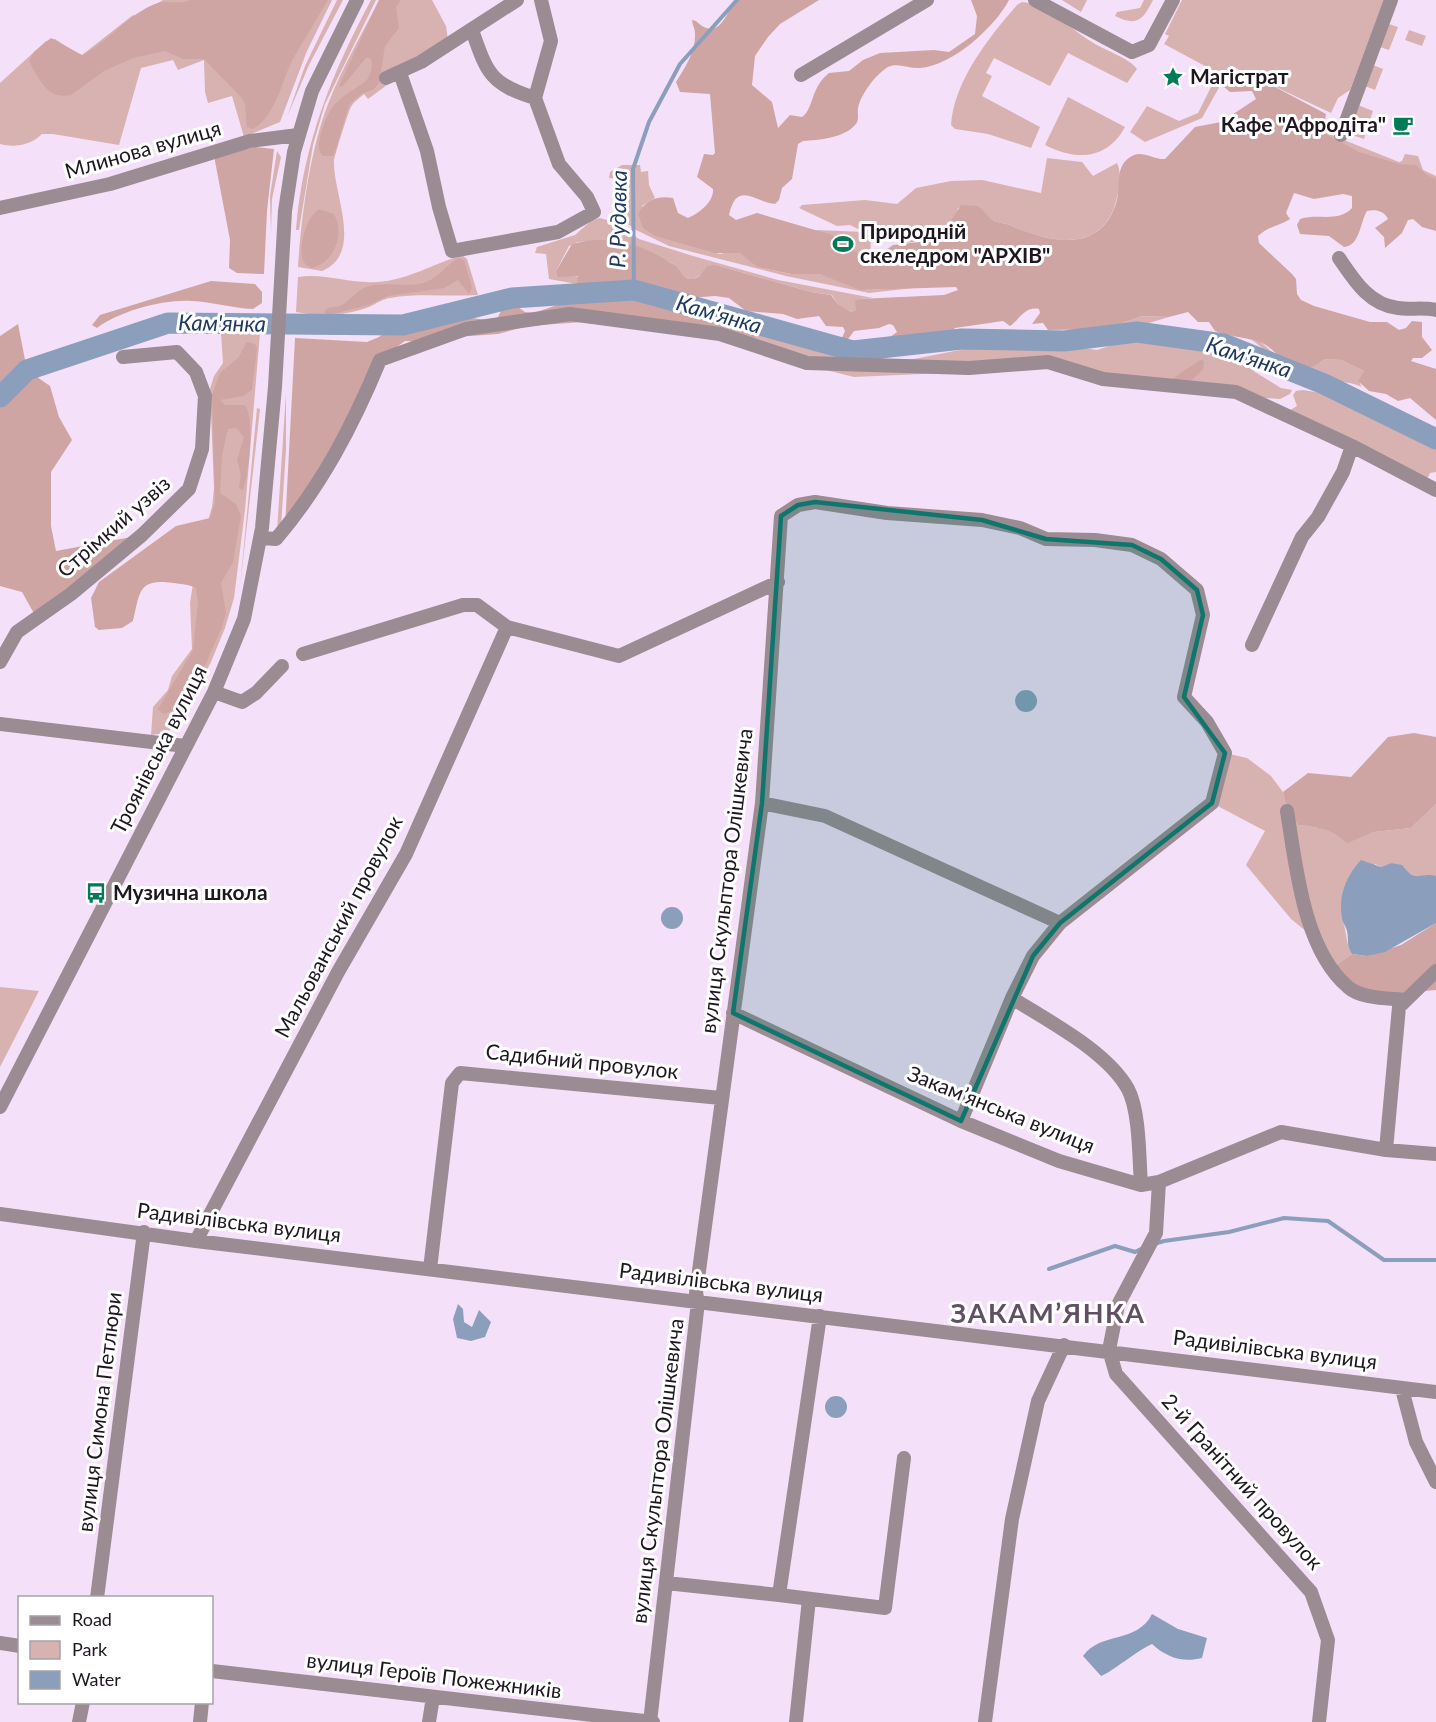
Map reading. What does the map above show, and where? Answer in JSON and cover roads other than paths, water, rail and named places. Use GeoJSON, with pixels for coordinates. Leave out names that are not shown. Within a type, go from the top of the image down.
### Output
{"type":"FeatureCollection","features":[{"type":"Feature","properties":{"kind":"street"},"geometry":{"type":"LineString","coordinates":[[298,135],[312,91],[357,0]]}},
{"type":"Feature","properties":{"kind":"street"},"geometry":{"type":"LineString","coordinates":[[386,78],[400,73],[517,0]]}},
{"type":"Feature","properties":{"kind":"street"},"geometry":{"type":"LineString","coordinates":[[400,73],[427,151],[439,207],[452,251],[558,232],[594,212],[587,197],[559,164],[535,98],[551,41],[541,0]]}},
{"type":"Feature","properties":{"kind":"street"},"geometry":{"type":"LineString","coordinates":[[801,75],[927,0]]}},
{"type":"Feature","properties":{"kind":"street"},"geometry":{"type":"LineString","coordinates":[[1035,0],[1132,52],[1149,45],[1173,0]]}},
{"type":"Feature","properties":{"kind":"street"},"geometry":{"type":"LineString","coordinates":[[1341,135],[1391,0]]}},
{"type":"Feature","properties":{"kind":"street"},"geometry":{"type":"LineString","coordinates":[[472,30],[481,55],[495,78],[505,88],[535,98]]}},
{"type":"Feature","properties":{"kind":"street","name":"Млинова вулиця"},"geometry":{"type":"LineString","coordinates":[[0,208],[110,184],[250,141],[298,135]]}},
{"type":"Feature","properties":{"kind":"street","name":"Троянівська вулиця"},"geometry":{"type":"LineString","coordinates":[[0,1107],[214,692],[244,619],[261,538],[275,387],[285,211],[298,135]]}},
{"type":"Feature","properties":{"kind":"street"},"geometry":{"type":"LineString","coordinates":[[1339,258],[1357,284],[1377,302],[1397,308],[1436,310]]}},
{"type":"Feature","properties":{"kind":"street"},"geometry":{"type":"LineString","coordinates":[[261,538],[276,539],[304,506],[344,441],[380,360],[466,328],[570,314],[720,334],[807,363],[969,368],[1048,362],[1103,379],[1236,392],[1352,446],[1436,490]]}},
{"type":"Feature","properties":{"kind":"street","name":"Стрімкий узвіз"},"geometry":{"type":"LineString","coordinates":[[0,662],[17,632],[71,594],[142,535],[189,489],[202,449],[205,396],[196,372],[177,352],[123,357]]}},
{"type":"Feature","properties":{"kind":"street"},"geometry":{"type":"LineString","coordinates":[[1252,645],[1302,537],[1318,517],[1343,472],[1352,446]]}},
{"type":"Feature","properties":{"kind":"street","name":"вулиця Скульптора Олішкевича"},"geometry":{"type":"LineString","coordinates":[[651,1722],[698,1302],[696,1293],[762,802],[781,516],[798,505],[815,502],[887,513],[982,520],[1020,528],[1046,539],[1095,540],[1132,545],[1161,559],[1197,590],[1203,615],[1184,697],[1207,722],[1225,753],[1212,803],[1060,923]]}},
{"type":"Feature","properties":{"kind":"street"},"geometry":{"type":"LineString","coordinates":[[303,654],[463,605],[477,605],[507,627],[619,656],[778,582]]}},
{"type":"Feature","properties":{"kind":"street","name":"Мальованський провулок"},"geometry":{"type":"LineString","coordinates":[[196,1240],[338,972],[406,854],[507,627]]}},
{"type":"Feature","properties":{"kind":"street"},"geometry":{"type":"LineString","coordinates":[[214,692],[242,702],[256,693],[282,666]]}},
{"type":"Feature","properties":{"kind":"street"},"geometry":{"type":"LineString","coordinates":[[0,724],[185,746]]}},
{"type":"Feature","properties":{"kind":"street"},"geometry":{"type":"LineString","coordinates":[[762,802],[825,816],[1060,923],[1033,956],[1012,998],[961,1121]]}},
{"type":"Feature","properties":{"kind":"street"},"geometry":{"type":"LineString","coordinates":[[1287,811],[1312,936],[1322,952],[1348,988],[1363,994],[1406,1000]]}},
{"type":"Feature","properties":{"kind":"street"},"geometry":{"type":"LineString","coordinates":[[1386,1150],[1398,1007],[1436,971]]}},
{"type":"Feature","properties":{"kind":"street"},"geometry":{"type":"LineString","coordinates":[[1012,998],[1073,1037],[1111,1067],[1128,1090],[1135,1119],[1141,1185]]}},
{"type":"Feature","properties":{"kind":"street","name":"Закамʼянська вулиця"},"geometry":{"type":"LineString","coordinates":[[733,1013],[961,1121],[1059,1161],[1141,1185],[1158,1182],[1281,1132],[1386,1150],[1436,1154]]}},
{"type":"Feature","properties":{"kind":"street","name":"Садибний провулок"},"geometry":{"type":"LineString","coordinates":[[430,1269],[452,1083],[460,1073],[721,1098]]}},
{"type":"Feature","properties":{"kind":"street"},"geometry":{"type":"LineString","coordinates":[[1109,1350],[1118,1305],[1156,1233],[1158,1182]]}},
{"type":"Feature","properties":{"kind":"street","name":"Радивілівська вулиця"},"geometry":{"type":"LineString","coordinates":[[0,1214],[1436,1392]]}},
{"type":"Feature","properties":{"kind":"street","name":"вулиця Симона Петлюри"},"geometry":{"type":"LineString","coordinates":[[97,1596],[144,1232]]}},
{"type":"Feature","properties":{"kind":"street"},"geometry":{"type":"LineString","coordinates":[[779,1595],[820,1316]]}},
{"type":"Feature","properties":{"kind":"street"},"geometry":{"type":"LineString","coordinates":[[985,1722],[1012,1519],[1038,1401],[1064,1346]]}},
{"type":"Feature","properties":{"kind":"street","name":"2-й Гранітний провулок"},"geometry":{"type":"LineString","coordinates":[[1109,1350],[1116,1374],[1311,1592],[1328,1640],[1319,1722]]}},
{"type":"Feature","properties":{"kind":"street"},"geometry":{"type":"LineString","coordinates":[[1402,1389],[1416,1442],[1436,1482]]}},
{"type":"Feature","properties":{"kind":"street"},"geometry":{"type":"LineString","coordinates":[[666,1584],[885,1608],[904,1458]]}},
{"type":"Feature","properties":{"kind":"street"},"geometry":{"type":"LineString","coordinates":[[796,1722],[809,1599]]}},
{"type":"Feature","properties":{"kind":"street"},"geometry":{"type":"LineString","coordinates":[[0,1644],[18,1646]]}},
{"type":"Feature","properties":{"kind":"street","name":"вулиця Героїв Пожежників"},"geometry":{"type":"LineString","coordinates":[[213,1671],[651,1722]]}},
{"type":"Feature","properties":{"kind":"street"},"geometry":{"type":"LineString","coordinates":[[429,1722],[432,1697]]}},
{"type":"Feature","properties":{"kind":"street"},"geometry":{"type":"LineString","coordinates":[[80,1722],[82,1704]]}},
{"type":"Feature","properties":{"kind":"street"},"geometry":{"type":"LineString","coordinates":[[200,1722],[202,1704]]}},
{"type":"Feature","properties":{"kind":"water"},"geometry":{"type":"Polygon","coordinates":[[[1026,690],[1036,697],[1037,701],[1030,711],[1026,712],[1016,705],[1015,701],[1022,691],[1026,690]]]}},
{"type":"Feature","properties":{"kind":"water"},"geometry":{"type":"Polygon","coordinates":[[[1361,860],[1381,867],[1391,863],[1402,865],[1414,876],[1436,876],[1436,923],[1385,952],[1367,956],[1352,954],[1348,945],[1348,934],[1342,920],[1341,902],[1347,880],[1361,860]]]}},
{"type":"Feature","properties":{"kind":"water"},"geometry":{"type":"Polygon","coordinates":[[[672,907],[682,914],[683,918],[676,928],[672,929],[662,922],[661,918],[668,908],[672,907]]]}},
{"type":"Feature","properties":{"kind":"water"},"geometry":{"type":"Polygon","coordinates":[[[458,1304],[463,1309],[464,1322],[472,1327],[479,1310],[491,1322],[485,1337],[471,1341],[457,1338],[453,1319],[458,1304]]]}},
{"type":"Feature","properties":{"kind":"water"},"geometry":{"type":"Polygon","coordinates":[[[836,1396],[846,1403],[847,1407],[840,1417],[836,1418],[826,1411],[825,1407],[832,1397],[836,1396]]]}},
{"type":"Feature","properties":{"kind":"water"},"geometry":{"type":"Polygon","coordinates":[[[1152,1614],[1178,1629],[1207,1638],[1202,1658],[1188,1660],[1175,1658],[1152,1644],[1101,1676],[1083,1656],[1099,1643],[1137,1630],[1152,1614]]]}},
{"type":"Feature","properties":{"kind":"waterway","name":"Р. Рудавка"},"geometry":{"type":"LineString","coordinates":[[634,290],[633,169],[649,122],[680,64],[737,0]]}},
{"type":"Feature","properties":{"kind":"waterway","name":"Кам'янка"},"geometry":{"type":"LineString","coordinates":[[0,397],[27,370],[168,323],[403,325],[512,298],[634,290],[853,351],[962,339],[1064,341],[1137,332],[1224,344],[1324,384],[1436,439]]}},
{"type":"Feature","properties":{"kind":"waterway"},"geometry":{"type":"LineString","coordinates":[[1154,1244],[1229,1232],[1284,1218],[1328,1221],[1384,1260],[1436,1260]]}},
{"type":"Feature","properties":{"kind":"waterway"},"geometry":{"type":"LineString","coordinates":[[1049,1269],[1115,1246],[1135,1252],[1141,1249]]}},
{"type":"Feature","properties":{"kind":"place","name":"Магістрат"},"geometry":{"type":"Point","coordinates":[1173,77]}},
{"type":"Feature","properties":{"kind":"place","name":"Кафе \"Афродіта\""},"geometry":{"type":"Point","coordinates":[1403,125]}},
{"type":"Feature","properties":{"kind":"place","name":"Природній скеледром \"АРХІВ\""},"geometry":{"type":"Point","coordinates":[843,244]}},
{"type":"Feature","properties":{"kind":"place","name":"Музична школа"},"geometry":{"type":"Point","coordinates":[96,893]}},
{"type":"Feature","properties":{"kind":"district","name":"ЗАКАМ’ЯНКА"},"geometry":{"type":"Point","coordinates":[1048,1314]}}]}
